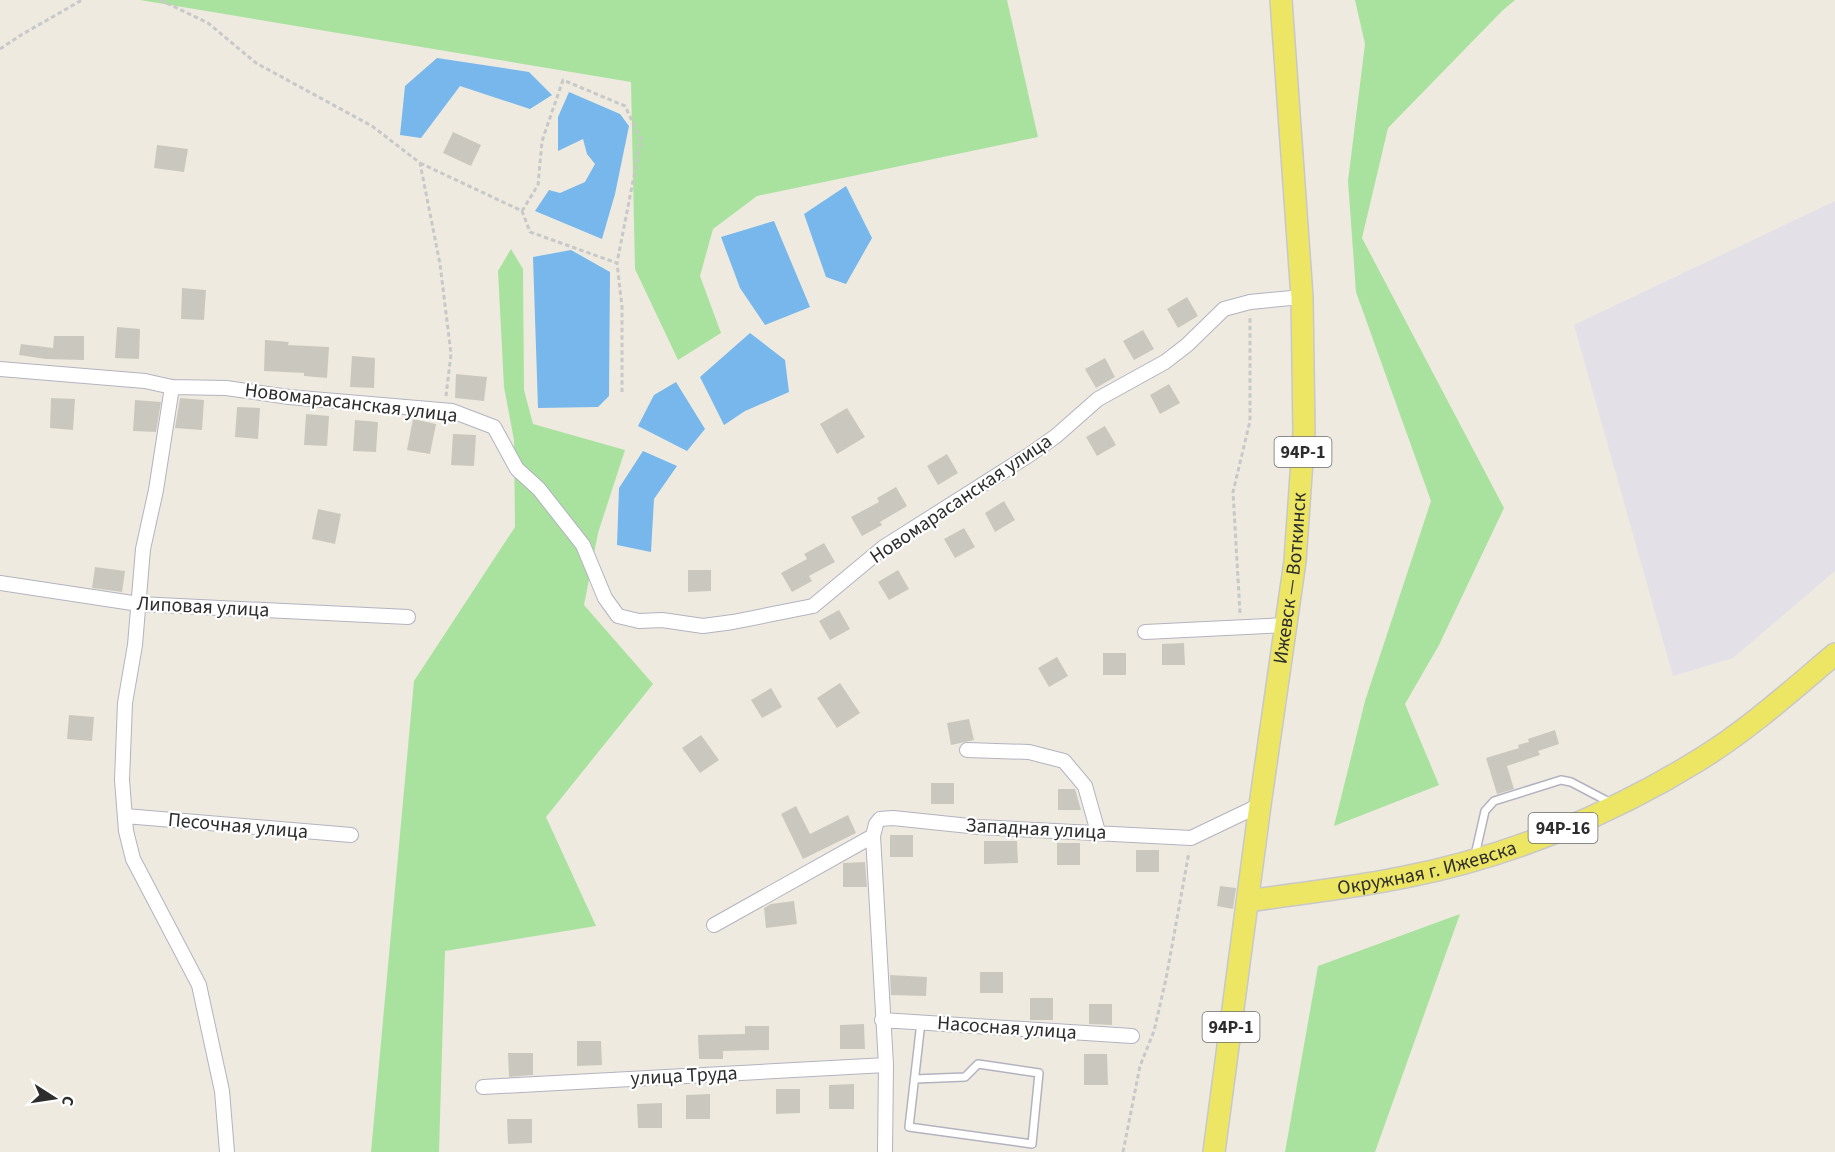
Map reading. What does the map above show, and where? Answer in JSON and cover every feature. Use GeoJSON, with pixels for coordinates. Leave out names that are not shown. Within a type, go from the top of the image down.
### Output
{"type":"FeatureCollection","features":[{"type":"Feature","properties":{"kind":"main road","name":"Ижевск — Воткинск"},"geometry":{"type":"LineString","coordinates":[[1214,1152],[1295,561],[1304,432],[1302,297],[1281,0]]}},
{"type":"Feature","properties":{"kind":"main road","name":"Окружная г. Ижевска"},"geometry":{"type":"LineString","coordinates":[[1248,901],[1405,878],[1473,861],[1528,843],[1615,805],[1701,759],[1763,715],[1835,654]]}},
{"type":"Feature","properties":{"kind":"street","name":"Новомарасанская улица"},"geometry":{"type":"LineString","coordinates":[[0,369],[135,380],[172,387],[226,388],[289,397],[452,411],[494,427],[517,469],[539,489],[583,545],[604,598],[618,616],[639,621],[662,620],[703,626],[813,606],[884,547],[1029,455],[1056,436],[1098,399],[1165,362],[1187,345],[1224,309],[1250,302],[1302,297]]}},
{"type":"Feature","properties":{"kind":"street"},"geometry":{"type":"LineString","coordinates":[[172,387],[156,490],[143,549],[135,645],[125,703],[122,780],[126,831],[132,859],[199,986],[222,1091],[227,1152]]}},
{"type":"Feature","properties":{"kind":"street","name":"Липовая улица"},"geometry":{"type":"LineString","coordinates":[[0,583],[139,604],[408,617]]}},
{"type":"Feature","properties":{"kind":"street"},"geometry":{"type":"LineString","coordinates":[[1145,633],[1286,625]]}},
{"type":"Feature","properties":{"kind":"street"},"geometry":{"type":"LineString","coordinates":[[967,750],[1029,752],[1064,760],[1085,786],[1098,832]]}},
{"type":"Feature","properties":{"kind":"street"},"geometry":{"type":"LineString","coordinates":[[1191,838],[1260,805]]}},
{"type":"Feature","properties":{"kind":"street","name":"Песочная улица"},"geometry":{"type":"LineString","coordinates":[[125,816],[351,835]]}},
{"type":"Feature","properties":{"kind":"street","name":"Западная улица"},"geometry":{"type":"LineString","coordinates":[[873,836],[880,819],[893,818],[979,827],[1191,838]]}},
{"type":"Feature","properties":{"kind":"street"},"geometry":{"type":"LineString","coordinates":[[714,926],[873,836],[886,1065],[885,1152]]}},
{"type":"Feature","properties":{"kind":"street","name":"Насосная улица"},"geometry":{"type":"LineString","coordinates":[[882,1020],[1132,1036]]}},
{"type":"Feature","properties":{"kind":"street","name":"улица Труда"},"geometry":{"type":"LineString","coordinates":[[483,1086],[886,1065]]}},
{"type":"Feature","properties":{"kind":"lane"},"geometry":{"type":"LineString","coordinates":[[1473,861],[1485,811],[1494,801],[1561,780],[1571,782],[1615,805]]}},
{"type":"Feature","properties":{"kind":"lane"},"geometry":{"type":"LineString","coordinates":[[915,1078],[965,1077],[978,1064],[1039,1073],[1032,1144],[909,1127],[921,1022]]}},
{"type":"Feature","properties":{"kind":"path"},"geometry":{"type":"LineString","coordinates":[[0,49],[82,0]]}},
{"type":"Feature","properties":{"kind":"path"},"geometry":{"type":"LineString","coordinates":[[160,0],[208,23],[256,63],[372,126],[420,163],[522,211],[530,232],[617,263]]}},
{"type":"Feature","properties":{"kind":"path"},"geometry":{"type":"LineString","coordinates":[[522,211],[538,185],[542,141],[563,80],[625,106],[641,140],[617,263],[622,308],[622,392]]}},
{"type":"Feature","properties":{"kind":"path"},"geometry":{"type":"LineString","coordinates":[[420,163],[440,264],[451,354],[444,411]]}},
{"type":"Feature","properties":{"kind":"path"},"geometry":{"type":"LineString","coordinates":[[1241,626],[1233,492],[1250,421],[1250,302]]}},
{"type":"Feature","properties":{"kind":"path"},"geometry":{"type":"LineString","coordinates":[[1123,1152],[1140,1066],[1154,1031],[1191,838]]}},
{"type":"Feature","properties":{"kind":"shaded area"},"geometry":{"type":"Polygon","coordinates":[[[1835,201],[1835,571],[1733,658],[1673,676],[1574,325],[1835,201]]]}},
{"type":"Feature","properties":{"kind":"green space"},"geometry":{"type":"Polygon","coordinates":[[[140,0],[1007,0],[1038,137],[757,196],[713,229],[700,276],[721,333],[678,360],[635,269],[631,82],[140,0]]]}},
{"type":"Feature","properties":{"kind":"green space"},"geometry":{"type":"Polygon","coordinates":[[[1355,0],[1515,0],[1388,128],[1362,238],[1504,508],[1439,645],[1405,704],[1439,785],[1334,826],[1365,701],[1431,501],[1356,292],[1348,181],[1365,44],[1355,0]]]}},
{"type":"Feature","properties":{"kind":"green space"},"geometry":{"type":"Polygon","coordinates":[[[511,249],[523,269],[524,390],[533,424],[625,450],[598,533],[584,605],[653,684],[546,817],[596,926],[445,951],[439,1152],[371,1152],[414,681],[515,527],[514,440],[504,387],[498,271],[511,249]]]}},
{"type":"Feature","properties":{"kind":"green space"},"geometry":{"type":"Polygon","coordinates":[[[1460,914],[1375,1152],[1285,1152],[1318,966],[1460,914]]]}},
{"type":"Feature","properties":{"kind":"water"},"geometry":{"type":"Polygon","coordinates":[[[437,58],[529,72],[552,95],[530,109],[460,86],[421,138],[400,135],[405,86],[437,58]]]}},
{"type":"Feature","properties":{"kind":"water"},"geometry":{"type":"Polygon","coordinates":[[[569,92],[620,114],[629,126],[615,194],[602,239],[535,211],[549,190],[560,193],[585,182],[595,164],[587,154],[583,139],[558,151],[558,117],[569,92]]]}},
{"type":"Feature","properties":{"kind":"water"},"geometry":{"type":"Polygon","coordinates":[[[846,186],[872,238],[846,284],[826,277],[804,214],[846,186]]]}},
{"type":"Feature","properties":{"kind":"water"},"geometry":{"type":"Polygon","coordinates":[[[774,221],[810,307],[765,325],[740,288],[721,237],[774,221]]]}},
{"type":"Feature","properties":{"kind":"water"},"geometry":{"type":"Polygon","coordinates":[[[571,250],[610,272],[609,396],[598,407],[538,408],[533,257],[571,250]]]}},
{"type":"Feature","properties":{"kind":"water"},"geometry":{"type":"Polygon","coordinates":[[[750,333],[785,360],[789,392],[745,411],[724,425],[700,377],[750,333]]]}},
{"type":"Feature","properties":{"kind":"water"},"geometry":{"type":"Polygon","coordinates":[[[676,382],[705,429],[687,451],[638,426],[654,395],[676,382]]]}},
{"type":"Feature","properties":{"kind":"water"},"geometry":{"type":"Polygon","coordinates":[[[643,451],[677,466],[654,499],[651,552],[617,545],[619,488],[643,451]]]}},
{"type":"Feature","properties":{"kind":"building"},"geometry":{"type":"Polygon","coordinates":[[[453,132],[481,145],[471,166],[443,153],[453,132]]]}},
{"type":"Feature","properties":{"kind":"building"},"geometry":{"type":"Polygon","coordinates":[[[157,145],[188,149],[184,172],[154,168],[157,145]]]}},
{"type":"Feature","properties":{"kind":"building"},"geometry":{"type":"Polygon","coordinates":[[[182,288],[206,290],[204,320],[181,319],[182,288]]]}},
{"type":"Feature","properties":{"kind":"building"},"geometry":{"type":"Polygon","coordinates":[[[1187,297],[1198,316],[1178,328],[1167,309],[1187,297]]]}},
{"type":"Feature","properties":{"kind":"building"},"geometry":{"type":"Polygon","coordinates":[[[117,327],[140,329],[139,359],[115,358],[117,327]]]}},
{"type":"Feature","properties":{"kind":"building"},"geometry":{"type":"Polygon","coordinates":[[[1143,330],[1154,349],[1134,360],[1123,341],[1143,330]]]}},
{"type":"Feature","properties":{"kind":"building"},"geometry":{"type":"Polygon","coordinates":[[[54,336],[84,336],[84,360],[46,359],[19,355],[21,344],[53,348],[54,336]]]}},
{"type":"Feature","properties":{"kind":"building"},"geometry":{"type":"Polygon","coordinates":[[[265,340],[289,342],[288,345],[329,347],[327,378],[304,376],[304,373],[264,371],[265,340]]]}},
{"type":"Feature","properties":{"kind":"building"},"geometry":{"type":"Polygon","coordinates":[[[352,356],[375,358],[374,388],[350,387],[352,356]]]}},
{"type":"Feature","properties":{"kind":"building"},"geometry":{"type":"Polygon","coordinates":[[[1105,358],[1115,377],[1096,388],[1085,369],[1105,358]]]}},
{"type":"Feature","properties":{"kind":"building"},"geometry":{"type":"Polygon","coordinates":[[[456,374],[487,377],[484,401],[455,398],[456,374]]]}},
{"type":"Feature","properties":{"kind":"building"},"geometry":{"type":"Polygon","coordinates":[[[1169,384],[1180,403],[1160,414],[1150,395],[1169,384]]]}},
{"type":"Feature","properties":{"kind":"building"},"geometry":{"type":"Polygon","coordinates":[[[51,398],[75,399],[73,430],[50,428],[51,398]]]}},
{"type":"Feature","properties":{"kind":"building"},"geometry":{"type":"Polygon","coordinates":[[[180,398],[204,400],[202,430],[175,428],[180,398]]]}},
{"type":"Feature","properties":{"kind":"building"},"geometry":{"type":"Polygon","coordinates":[[[135,400],[161,402],[156,432],[133,431],[135,400]]]}},
{"type":"Feature","properties":{"kind":"building"},"geometry":{"type":"Polygon","coordinates":[[[237,407],[260,408],[258,439],[235,437],[237,407]]]}},
{"type":"Feature","properties":{"kind":"building"},"geometry":{"type":"Polygon","coordinates":[[[847,408],[865,437],[837,454],[820,424],[847,408]]]}},
{"type":"Feature","properties":{"kind":"building"},"geometry":{"type":"Polygon","coordinates":[[[306,414],[329,416],[327,446],[304,445],[306,414]]]}},
{"type":"Feature","properties":{"kind":"building"},"geometry":{"type":"Polygon","coordinates":[[[413,419],[436,424],[430,454],[407,450],[413,419]]]}},
{"type":"Feature","properties":{"kind":"building"},"geometry":{"type":"Polygon","coordinates":[[[355,420],[378,422],[376,452],[353,451],[355,420]]]}},
{"type":"Feature","properties":{"kind":"building"},"geometry":{"type":"Polygon","coordinates":[[[1105,426],[1116,445],[1097,456],[1086,437],[1105,426]]]}},
{"type":"Feature","properties":{"kind":"building"},"geometry":{"type":"Polygon","coordinates":[[[453,434],[476,435],[474,466],[451,465],[453,434]]]}},
{"type":"Feature","properties":{"kind":"building"},"geometry":{"type":"Polygon","coordinates":[[[947,454],[958,473],[938,485],[927,466],[947,454]]]}},
{"type":"Feature","properties":{"kind":"building"},"geometry":{"type":"Polygon","coordinates":[[[896,487],[907,506],[880,522],[882,525],[862,536],[851,517],[879,502],[877,498],[896,487]]]}},
{"type":"Feature","properties":{"kind":"building"},"geometry":{"type":"Polygon","coordinates":[[[1004,501],[1015,520],[995,532],[985,513],[1004,501]]]}},
{"type":"Feature","properties":{"kind":"building"},"geometry":{"type":"Polygon","coordinates":[[[318,509],[341,514],[335,544],[312,539],[318,509]]]}},
{"type":"Feature","properties":{"kind":"building"},"geometry":{"type":"Polygon","coordinates":[[[964,528],[975,547],[955,558],[944,539],[964,528]]]}},
{"type":"Feature","properties":{"kind":"building"},"geometry":{"type":"Polygon","coordinates":[[[824,543],[835,562],[809,576],[812,581],[792,592],[781,573],[807,559],[804,554],[824,543]]]}},
{"type":"Feature","properties":{"kind":"building"},"geometry":{"type":"Polygon","coordinates":[[[95,567],[125,571],[122,592],[92,588],[95,567]]]}},
{"type":"Feature","properties":{"kind":"building"},"geometry":{"type":"Polygon","coordinates":[[[688,570],[711,570],[711,591],[688,592],[688,570]]]}},
{"type":"Feature","properties":{"kind":"building"},"geometry":{"type":"Polygon","coordinates":[[[898,570],[909,589],[889,600],[878,582],[898,570]]]}},
{"type":"Feature","properties":{"kind":"building"},"geometry":{"type":"Polygon","coordinates":[[[839,610],[850,629],[830,640],[819,621],[839,610]]]}},
{"type":"Feature","properties":{"kind":"building"},"geometry":{"type":"Polygon","coordinates":[[[1184,643],[1185,665],[1162,665],[1162,644],[1184,643]]]}},
{"type":"Feature","properties":{"kind":"building"},"geometry":{"type":"Polygon","coordinates":[[[1103,653],[1126,653],[1126,675],[1103,675],[1103,653]]]}},
{"type":"Feature","properties":{"kind":"building"},"geometry":{"type":"Polygon","coordinates":[[[1057,657],[1068,676],[1049,687],[1038,668],[1057,657]]]}},
{"type":"Feature","properties":{"kind":"building"},"geometry":{"type":"Polygon","coordinates":[[[840,683],[860,713],[837,728],[817,698],[840,683]]]}},
{"type":"Feature","properties":{"kind":"building"},"geometry":{"type":"Polygon","coordinates":[[[771,688],[782,707],[762,718],[751,700],[771,688]]]}},
{"type":"Feature","properties":{"kind":"building"},"geometry":{"type":"Polygon","coordinates":[[[69,715],[94,717],[92,741],[67,739],[69,715]]]}},
{"type":"Feature","properties":{"kind":"building"},"geometry":{"type":"Polygon","coordinates":[[[969,719],[974,740],[951,745],[947,723],[969,719]]]}},
{"type":"Feature","properties":{"kind":"building"},"geometry":{"type":"Polygon","coordinates":[[[1555,730],[1559,744],[1538,751],[1540,755],[1507,766],[1514,789],[1497,794],[1486,758],[1519,748],[1518,745],[1529,742],[1528,739],[1555,730]]]}},
{"type":"Feature","properties":{"kind":"building"},"geometry":{"type":"Polygon","coordinates":[[[701,735],[719,760],[700,773],[682,748],[701,735]]]}},
{"type":"Feature","properties":{"kind":"building"},"geometry":{"type":"Polygon","coordinates":[[[931,783],[954,783],[954,804],[931,804],[931,783]]]}},
{"type":"Feature","properties":{"kind":"building"},"geometry":{"type":"Polygon","coordinates":[[[1058,789],[1075,789],[1081,810],[1058,810],[1058,789]]]}},
{"type":"Feature","properties":{"kind":"building"},"geometry":{"type":"Polygon","coordinates":[[[796,806],[810,834],[848,815],[856,833],[803,859],[781,814],[796,806]]]}},
{"type":"Feature","properties":{"kind":"building"},"geometry":{"type":"Polygon","coordinates":[[[890,835],[913,835],[913,857],[890,857],[890,835]]]}},
{"type":"Feature","properties":{"kind":"building"},"geometry":{"type":"Polygon","coordinates":[[[984,841],[1017,841],[1018,863],[984,864],[984,841]]]}},
{"type":"Feature","properties":{"kind":"building"},"geometry":{"type":"Polygon","coordinates":[[[1057,843],[1080,843],[1080,865],[1057,865],[1057,843]]]}},
{"type":"Feature","properties":{"kind":"building"},"geometry":{"type":"Polygon","coordinates":[[[1136,850],[1159,850],[1159,872],[1136,872],[1136,850]]]}},
{"type":"Feature","properties":{"kind":"building"},"geometry":{"type":"Polygon","coordinates":[[[865,862],[867,887],[843,887],[843,863],[865,862]]]}},
{"type":"Feature","properties":{"kind":"building"},"geometry":{"type":"Polygon","coordinates":[[[1220,886],[1236,888],[1233,909],[1217,906],[1220,886]]]}},
{"type":"Feature","properties":{"kind":"building"},"geometry":{"type":"Polygon","coordinates":[[[794,901],[797,924],[766,928],[764,908],[771,904],[794,901]]]}},
{"type":"Feature","properties":{"kind":"building"},"geometry":{"type":"Polygon","coordinates":[[[980,972],[1003,972],[1003,993],[980,993],[980,972]]]}},
{"type":"Feature","properties":{"kind":"building"},"geometry":{"type":"Polygon","coordinates":[[[890,975],[927,977],[926,996],[891,995],[890,975]]]}},
{"type":"Feature","properties":{"kind":"building"},"geometry":{"type":"Polygon","coordinates":[[[1030,998],[1053,998],[1053,1020],[1030,1020],[1030,998]]]}},
{"type":"Feature","properties":{"kind":"building"},"geometry":{"type":"Polygon","coordinates":[[[1089,1004],[1112,1004],[1112,1025],[1089,1024],[1089,1004]]]}},
{"type":"Feature","properties":{"kind":"building"},"geometry":{"type":"Polygon","coordinates":[[[864,1024],[865,1049],[840,1049],[840,1025],[864,1024]]]}},
{"type":"Feature","properties":{"kind":"building"},"geometry":{"type":"Polygon","coordinates":[[[745,1026],[769,1026],[769,1050],[723,1051],[723,1059],[699,1059],[698,1035],[745,1034],[745,1026]]]}},
{"type":"Feature","properties":{"kind":"building"},"geometry":{"type":"Polygon","coordinates":[[[577,1041],[601,1041],[602,1065],[577,1066],[577,1041]]]}},
{"type":"Feature","properties":{"kind":"building"},"geometry":{"type":"Polygon","coordinates":[[[508,1053],[533,1053],[533,1075],[509,1077],[508,1053]]]}},
{"type":"Feature","properties":{"kind":"building"},"geometry":{"type":"Polygon","coordinates":[[[1084,1054],[1107,1054],[1108,1085],[1084,1085],[1084,1054]]]}},
{"type":"Feature","properties":{"kind":"building"},"geometry":{"type":"Polygon","coordinates":[[[854,1084],[854,1109],[829,1109],[829,1085],[854,1084]]]}},
{"type":"Feature","properties":{"kind":"building"},"geometry":{"type":"Polygon","coordinates":[[[776,1089],[800,1089],[800,1113],[776,1114],[776,1089]]]}},
{"type":"Feature","properties":{"kind":"building"},"geometry":{"type":"Polygon","coordinates":[[[710,1094],[710,1119],[686,1119],[686,1095],[710,1094]]]}},
{"type":"Feature","properties":{"kind":"building"},"geometry":{"type":"Polygon","coordinates":[[[662,1103],[662,1128],[638,1128],[637,1104],[662,1103]]]}},
{"type":"Feature","properties":{"kind":"building"},"geometry":{"type":"Polygon","coordinates":[[[507,1119],[532,1119],[532,1143],[508,1144],[507,1119]]]}}]}
